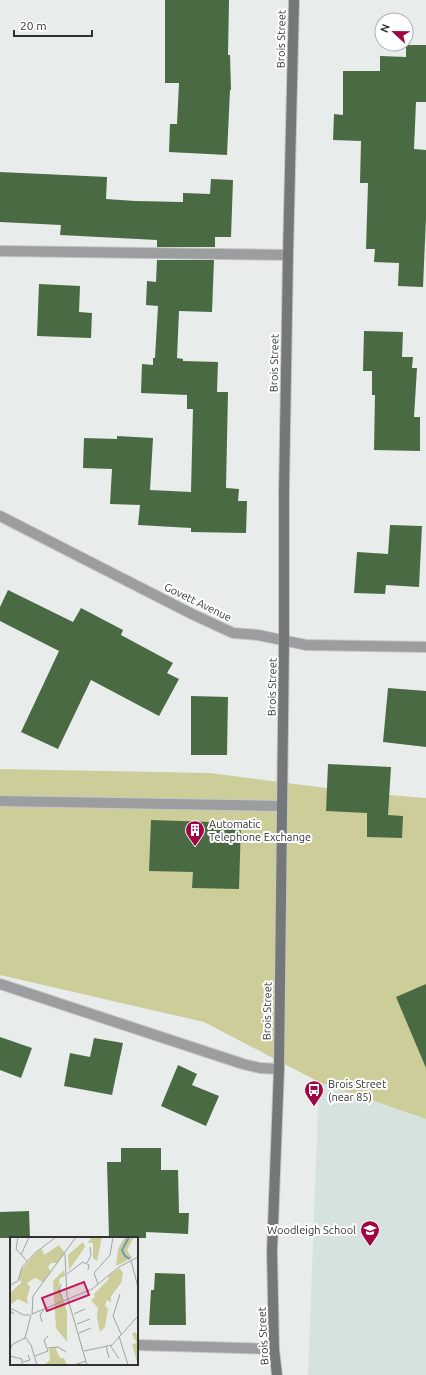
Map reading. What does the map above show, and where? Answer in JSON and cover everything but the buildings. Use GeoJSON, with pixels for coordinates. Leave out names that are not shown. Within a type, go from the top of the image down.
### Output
{"type":"FeatureCollection","features":[{"type":"Feature","properties":{"kind":"main road","name":"Brois Street"},"geometry":{"type":"LineString","coordinates":[[277,1375],[274,1349],[272,1251],[279,1069],[284,640],[284,498],[294,0]]}},
{"type":"Feature","properties":{"kind":"street"},"geometry":{"type":"LineString","coordinates":[[0,251],[288,255]]}},
{"type":"Feature","properties":{"kind":"street","name":"Govett Avenue"},"geometry":{"type":"LineString","coordinates":[[0,516],[192,614],[233,633],[258,635],[306,645],[426,647]]}},
{"type":"Feature","properties":{"kind":"street"},"geometry":{"type":"LineString","coordinates":[[0,801],[282,806]]}},
{"type":"Feature","properties":{"kind":"street"},"geometry":{"type":"LineString","coordinates":[[0,984],[243,1064],[260,1068],[279,1069]]}},
{"type":"Feature","properties":{"kind":"street"},"geometry":{"type":"LineString","coordinates":[[138,1345],[274,1349]]}},
{"type":"Feature","properties":{"kind":"shaded area","name":"Woodleigh School"},"geometry":{"type":"Polygon","coordinates":[[[319,1082],[426,1119],[426,1375],[308,1375],[319,1082]]]}},
{"type":"Feature","properties":{"kind":"green space"},"geometry":{"type":"Polygon","coordinates":[[[0,769],[210,773],[365,793],[426,798],[426,1119],[319,1082],[204,1022],[0,975],[0,769]]]}},
{"type":"Feature","properties":{"kind":"place","name":"Automatic Telephone Exchange"},"geometry":{"type":"Point","coordinates":[195,847]}},
{"type":"Feature","properties":{"kind":"place","name":"Brois Street (near 85)"},"geometry":{"type":"Point","coordinates":[314,1107]}},
{"type":"Feature","properties":{"kind":"place","name":"Woodleigh School"},"geometry":{"type":"Point","coordinates":[370,1247]}}]}
